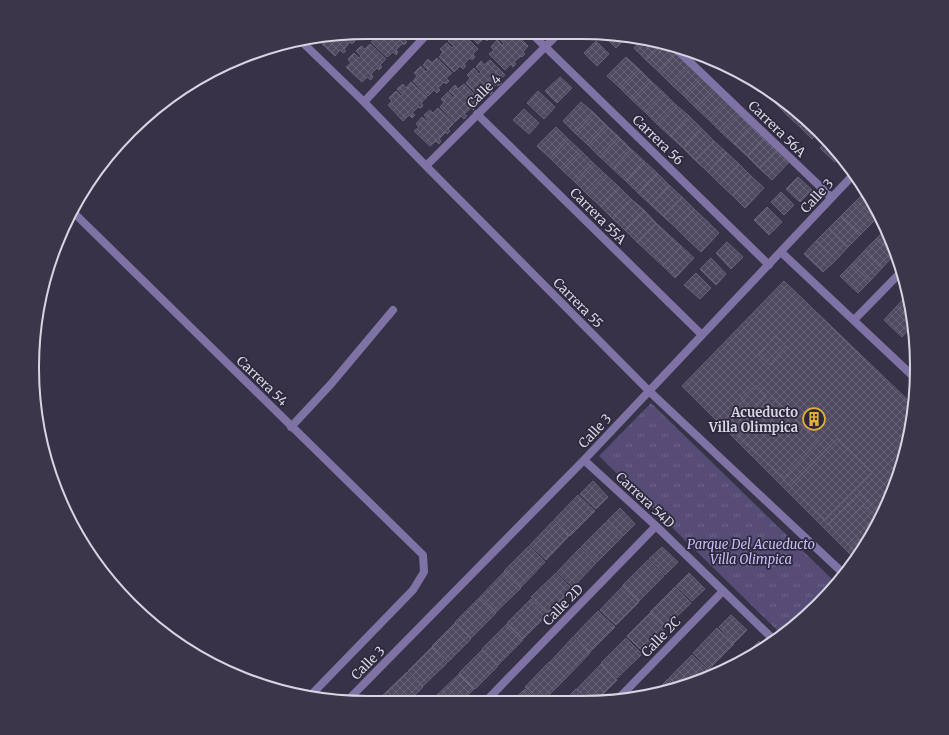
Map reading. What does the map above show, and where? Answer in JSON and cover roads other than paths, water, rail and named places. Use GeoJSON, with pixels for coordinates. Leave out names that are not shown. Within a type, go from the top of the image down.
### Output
{"type":"FeatureCollection","features":[{"type":"Feature","properties":{"kind":"street"},"geometry":{"type":"LineString","coordinates":[[364,102],[422,39]]}},
{"type":"Feature","properties":{"kind":"street","name":"Carrera 56"},"geometry":{"type":"LineString","coordinates":[[537,39],[769,265]]}},
{"type":"Feature","properties":{"kind":"street","name":"Calle 4"},"geometry":{"type":"LineString","coordinates":[[426,166],[553,39]]}},
{"type":"Feature","properties":{"kind":"street","name":"Carrera 55"},"geometry":{"type":"LineString","coordinates":[[305,45],[364,102],[648,392],[840,570]]}},
{"type":"Feature","properties":{"kind":"street","name":"Carrera 56A"},"geometry":{"type":"LineString","coordinates":[[682,55],[832,197]]}},
{"type":"Feature","properties":{"kind":"street","name":"Carrera 55A"},"geometry":{"type":"LineString","coordinates":[[477,114],[702,336]]}},
{"type":"Feature","properties":{"kind":"street","name":"Calle 3"},"geometry":{"type":"LineString","coordinates":[[353,695],[584,460],[782,252],[850,178]]}},
{"type":"Feature","properties":{"kind":"street","name":"Carrera 54"},"geometry":{"type":"LineString","coordinates":[[76,215],[423,556],[424,572],[413,590],[314,692]]}},
{"type":"Feature","properties":{"kind":"street"},"geometry":{"type":"LineString","coordinates":[[782,252],[910,373]]}},
{"type":"Feature","properties":{"kind":"street"},"geometry":{"type":"LineString","coordinates":[[854,320],[897,277]]}},
{"type":"Feature","properties":{"kind":"street"},"geometry":{"type":"LineString","coordinates":[[291,427],[331,384],[393,310]]}},
{"type":"Feature","properties":{"kind":"street","name":"Carrera 54D"},"geometry":{"type":"LineString","coordinates":[[584,460],[656,526],[770,636]]}},
{"type":"Feature","properties":{"kind":"street","name":"Calle 2D"},"geometry":{"type":"LineString","coordinates":[[491,696],[656,526]]}},
{"type":"Feature","properties":{"kind":"street","name":"Calle 2C"},"geometry":{"type":"LineString","coordinates":[[624,693],[723,591]]}},
{"type":"Feature","properties":{"kind":"place","name":"Acueducto Villa Olimpica"},"geometry":{"type":"Point","coordinates":[814,419]}},
{"type":"Feature","properties":{"kind":"park label","name":"Parque Del Acueducto Villa Olimpica"},"geometry":{"type":"Point","coordinates":[751,552]}}]}
